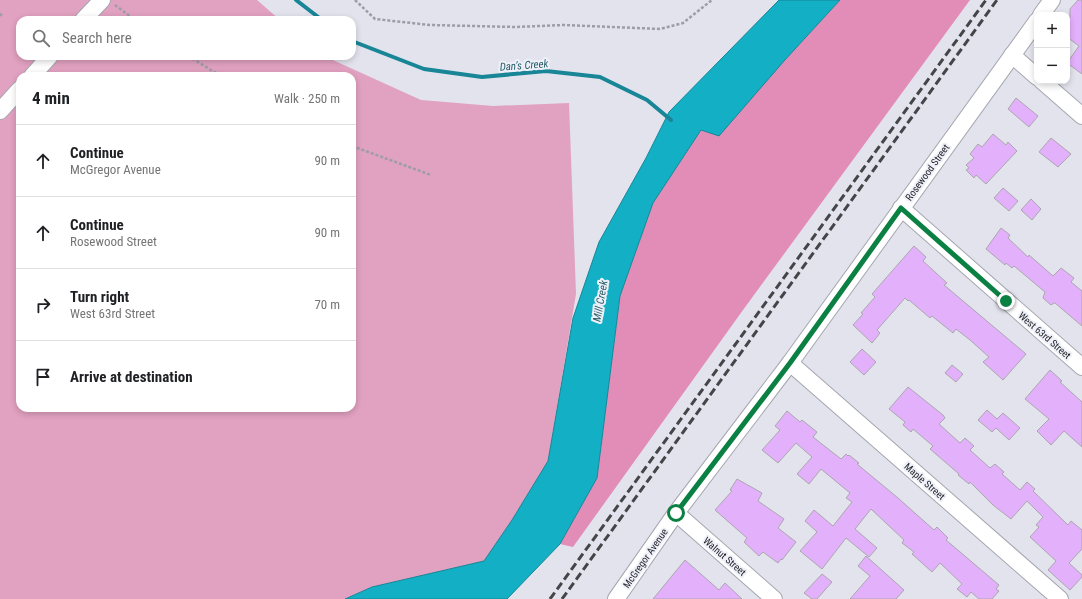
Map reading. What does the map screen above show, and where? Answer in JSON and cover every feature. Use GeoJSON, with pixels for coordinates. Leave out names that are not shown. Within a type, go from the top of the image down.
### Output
{"type":"FeatureCollection","features":[{"type":"Feature","properties":{"kind":"street"},"geometry":{"type":"LineString","coordinates":[[87,16],[102,0]]}},
{"type":"Feature","properties":{"kind":"street"},"geometry":{"type":"LineString","coordinates":[[1043,12],[1052,0]]}},
{"type":"Feature","properties":{"kind":"street","name":"Rosewood Street"},"geometry":{"type":"LineString","coordinates":[[790,363],[1034,25]]}},
{"type":"Feature","properties":{"kind":"street"},"geometry":{"type":"LineString","coordinates":[[1012,55],[1034,74]]}},
{"type":"Feature","properties":{"kind":"street"},"geometry":{"type":"LineString","coordinates":[[36,72],[46,60]]}},
{"type":"Feature","properties":{"kind":"street"},"geometry":{"type":"LineString","coordinates":[[1045,84],[1082,116]]}},
{"type":"Feature","properties":{"kind":"street"},"geometry":{"type":"LineString","coordinates":[[0,111],[16,93]]}},
{"type":"Feature","properties":{"kind":"street","name":"West 63rd Street"},"geometry":{"type":"LineString","coordinates":[[901,208],[1082,367]]}},
{"type":"Feature","properties":{"kind":"street","name":"McGregor Avenue"},"geometry":{"type":"LineString","coordinates":[[616,599],[676,513],[790,363]]}},
{"type":"Feature","properties":{"kind":"street","name":"Maple Street"},"geometry":{"type":"LineString","coordinates":[[790,363],[1060,599]]}},
{"type":"Feature","properties":{"kind":"street","name":"Walnut Street"},"geometry":{"type":"LineString","coordinates":[[676,513],[774,599]]}},
{"type":"Feature","properties":{"kind":"path"},"geometry":{"type":"LineString","coordinates":[[111,0],[120,10],[129,16]]}},
{"type":"Feature","properties":{"kind":"path"},"geometry":{"type":"LineString","coordinates":[[355,0],[375,19],[430,25],[516,27],[564,25],[660,29],[682,23],[712,0]]}},
{"type":"Feature","properties":{"kind":"path"},"geometry":{"type":"LineString","coordinates":[[0,16],[3,12]]}},
{"type":"Feature","properties":{"kind":"path"},"geometry":{"type":"LineString","coordinates":[[195,60],[214,72]]}},
{"type":"Feature","properties":{"kind":"path"},"geometry":{"type":"LineString","coordinates":[[356,147],[431,175]]}},
{"type":"Feature","properties":{"kind":"shaded area"},"geometry":{"type":"Polygon","coordinates":[[[0,0],[257,0],[275,16],[16,16],[16,60],[333,60],[421,100],[493,106],[569,103],[576,294],[548,461],[484,562],[372,587],[345,599],[0,599],[0,0]]]}},
{"type":"Feature","properties":{"kind":"shaded area"},"geometry":{"type":"Polygon","coordinates":[[[840,0],[970,0],[743,310],[573,547],[560,544],[597,478],[620,296],[653,203],[701,130],[784,61],[840,0]]]}},
{"type":"Feature","properties":{"kind":"water","name":"Mill Creek"},"geometry":{"type":"Polygon","coordinates":[[[779,0],[840,0],[784,61],[719,136],[701,130],[653,203],[620,296],[597,478],[560,544],[507,599],[345,599],[372,587],[484,561],[512,520],[548,461],[573,318],[599,242],[646,158],[669,112],[779,0]]]}},
{"type":"Feature","properties":{"kind":"building"},"geometry":{"type":"Polygon","coordinates":[[[1078,0],[1082,0],[1082,74],[1070,65],[1070,59],[1079,46],[1070,39],[1070,9],[1078,0]]]}},
{"type":"Feature","properties":{"kind":"building"},"geometry":{"type":"Polygon","coordinates":[[[1016,98],[1038,116],[1029,127],[1008,109],[1016,98]]]}},
{"type":"Feature","properties":{"kind":"building"},"geometry":{"type":"Polygon","coordinates":[[[993,134],[1006,145],[1008,142],[1017,151],[986,184],[976,175],[974,178],[966,170],[969,168],[966,165],[974,158],[970,154],[978,144],[982,147],[993,134]]]}},
{"type":"Feature","properties":{"kind":"building"},"geometry":{"type":"Polygon","coordinates":[[[1051,138],[1071,154],[1058,167],[1039,152],[1051,138]]]}},
{"type":"Feature","properties":{"kind":"building"},"geometry":{"type":"Polygon","coordinates":[[[1003,188],[1018,201],[1009,211],[994,198],[1003,188]]]}},
{"type":"Feature","properties":{"kind":"building"},"geometry":{"type":"Polygon","coordinates":[[[1031,199],[1041,209],[1032,220],[1021,210],[1031,199]]]}},
{"type":"Feature","properties":{"kind":"building"},"geometry":{"type":"Polygon","coordinates":[[[1001,228],[1010,235],[1008,238],[1028,257],[1029,255],[1053,276],[1061,268],[1074,278],[1071,282],[1082,291],[1082,326],[1055,303],[1051,305],[1043,298],[1045,292],[1014,266],[1012,268],[1006,263],[1005,265],[986,249],[1001,228]]]}},
{"type":"Feature","properties":{"kind":"building"},"geometry":{"type":"Polygon","coordinates":[[[914,246],[926,257],[923,261],[947,283],[944,285],[1026,354],[1003,380],[983,362],[989,357],[970,340],[956,329],[953,333],[932,316],[930,318],[905,298],[877,330],[880,333],[872,343],[853,325],[875,297],[872,294],[914,246]]]}},
{"type":"Feature","properties":{"kind":"building"},"geometry":{"type":"Polygon","coordinates":[[[862,349],[876,362],[864,375],[850,362],[862,349]]]}},
{"type":"Feature","properties":{"kind":"building"},"geometry":{"type":"Polygon","coordinates":[[[952,365],[963,374],[956,382],[945,373],[952,365]]]}},
{"type":"Feature","properties":{"kind":"building"},"geometry":{"type":"Polygon","coordinates":[[[1050,370],[1062,381],[1060,382],[1082,402],[1082,447],[1064,431],[1051,445],[1037,431],[1049,419],[1025,399],[1050,370]]]}},
{"type":"Feature","properties":{"kind":"building"},"geometry":{"type":"Polygon","coordinates":[[[908,387],[943,415],[945,418],[939,424],[960,443],[965,438],[974,446],[970,450],[990,468],[995,464],[1004,472],[1002,474],[1020,490],[1027,482],[1035,489],[1033,491],[1068,525],[1071,521],[1082,530],[1082,549],[1069,563],[1082,575],[1082,577],[1070,590],[1048,570],[1056,561],[1030,537],[1039,527],[1036,525],[1043,517],[1027,501],[1011,519],[993,505],[970,482],[969,484],[958,475],[959,474],[930,449],[933,446],[913,429],[911,432],[903,425],[905,422],[889,409],[908,387]]]}},
{"type":"Feature","properties":{"kind":"building"},"geometry":{"type":"Polygon","coordinates":[[[987,410],[997,419],[1003,413],[1020,428],[1009,440],[996,428],[992,432],[978,420],[987,410]]]}},
{"type":"Feature","properties":{"kind":"building"},"geometry":{"type":"Polygon","coordinates":[[[787,411],[800,422],[802,420],[817,432],[813,437],[841,459],[846,454],[848,456],[849,455],[859,463],[857,464],[934,530],[937,527],[948,538],[946,540],[999,585],[996,589],[999,591],[992,599],[979,599],[971,592],[967,597],[957,589],[962,584],[940,563],[932,572],[912,554],[914,552],[902,543],[904,540],[871,509],[855,529],[877,548],[869,557],[846,538],[822,569],[800,551],[817,532],[805,521],[814,510],[833,526],[852,502],[846,498],[850,493],[821,469],[809,484],[797,474],[812,457],[796,443],[778,463],[762,450],[780,430],[775,426],[787,411]]]}},
{"type":"Feature","properties":{"kind":"building"},"geometry":{"type":"Polygon","coordinates":[[[737,479],[762,493],[758,501],[784,519],[778,528],[796,542],[778,563],[763,552],[759,556],[744,542],[747,538],[715,510],[732,491],[730,490],[737,479]]]}},
{"type":"Feature","properties":{"kind":"building"},"geometry":{"type":"Polygon","coordinates":[[[866,556],[904,590],[896,599],[850,599],[870,576],[858,566],[866,556]]]}},
{"type":"Feature","properties":{"kind":"building"},"geometry":{"type":"Polygon","coordinates":[[[685,560],[719,590],[725,583],[742,599],[653,599],[685,560]]]}},
{"type":"Feature","properties":{"kind":"building"},"geometry":{"type":"Polygon","coordinates":[[[822,574],[832,582],[817,599],[812,599],[804,593],[822,574]]]}},
{"type":"Feature","properties":{"kind":"waterway","name":"Dan’s Creek"},"geometry":{"type":"LineString","coordinates":[[296,0],[317,16]]}},
{"type":"Feature","properties":{"kind":"waterway","name":"Dan’s Creek"},"geometry":{"type":"LineString","coordinates":[[356,43],[424,69],[482,77],[546,71],[600,77],[647,100],[671,120]]}},
{"type":"Feature","properties":{"kind":"railway"},"geometry":{"type":"LineString","coordinates":[[550,599],[986,0]]}},
{"type":"Feature","properties":{"kind":"railway"},"geometry":{"type":"LineString","coordinates":[[562,599],[997,0]]}},
{"type":"Feature","properties":{"kind":"route"},"geometry":{"type":"LineString","coordinates":[[676,513],[790,363],[901,208],[1006,301]]}}]}
